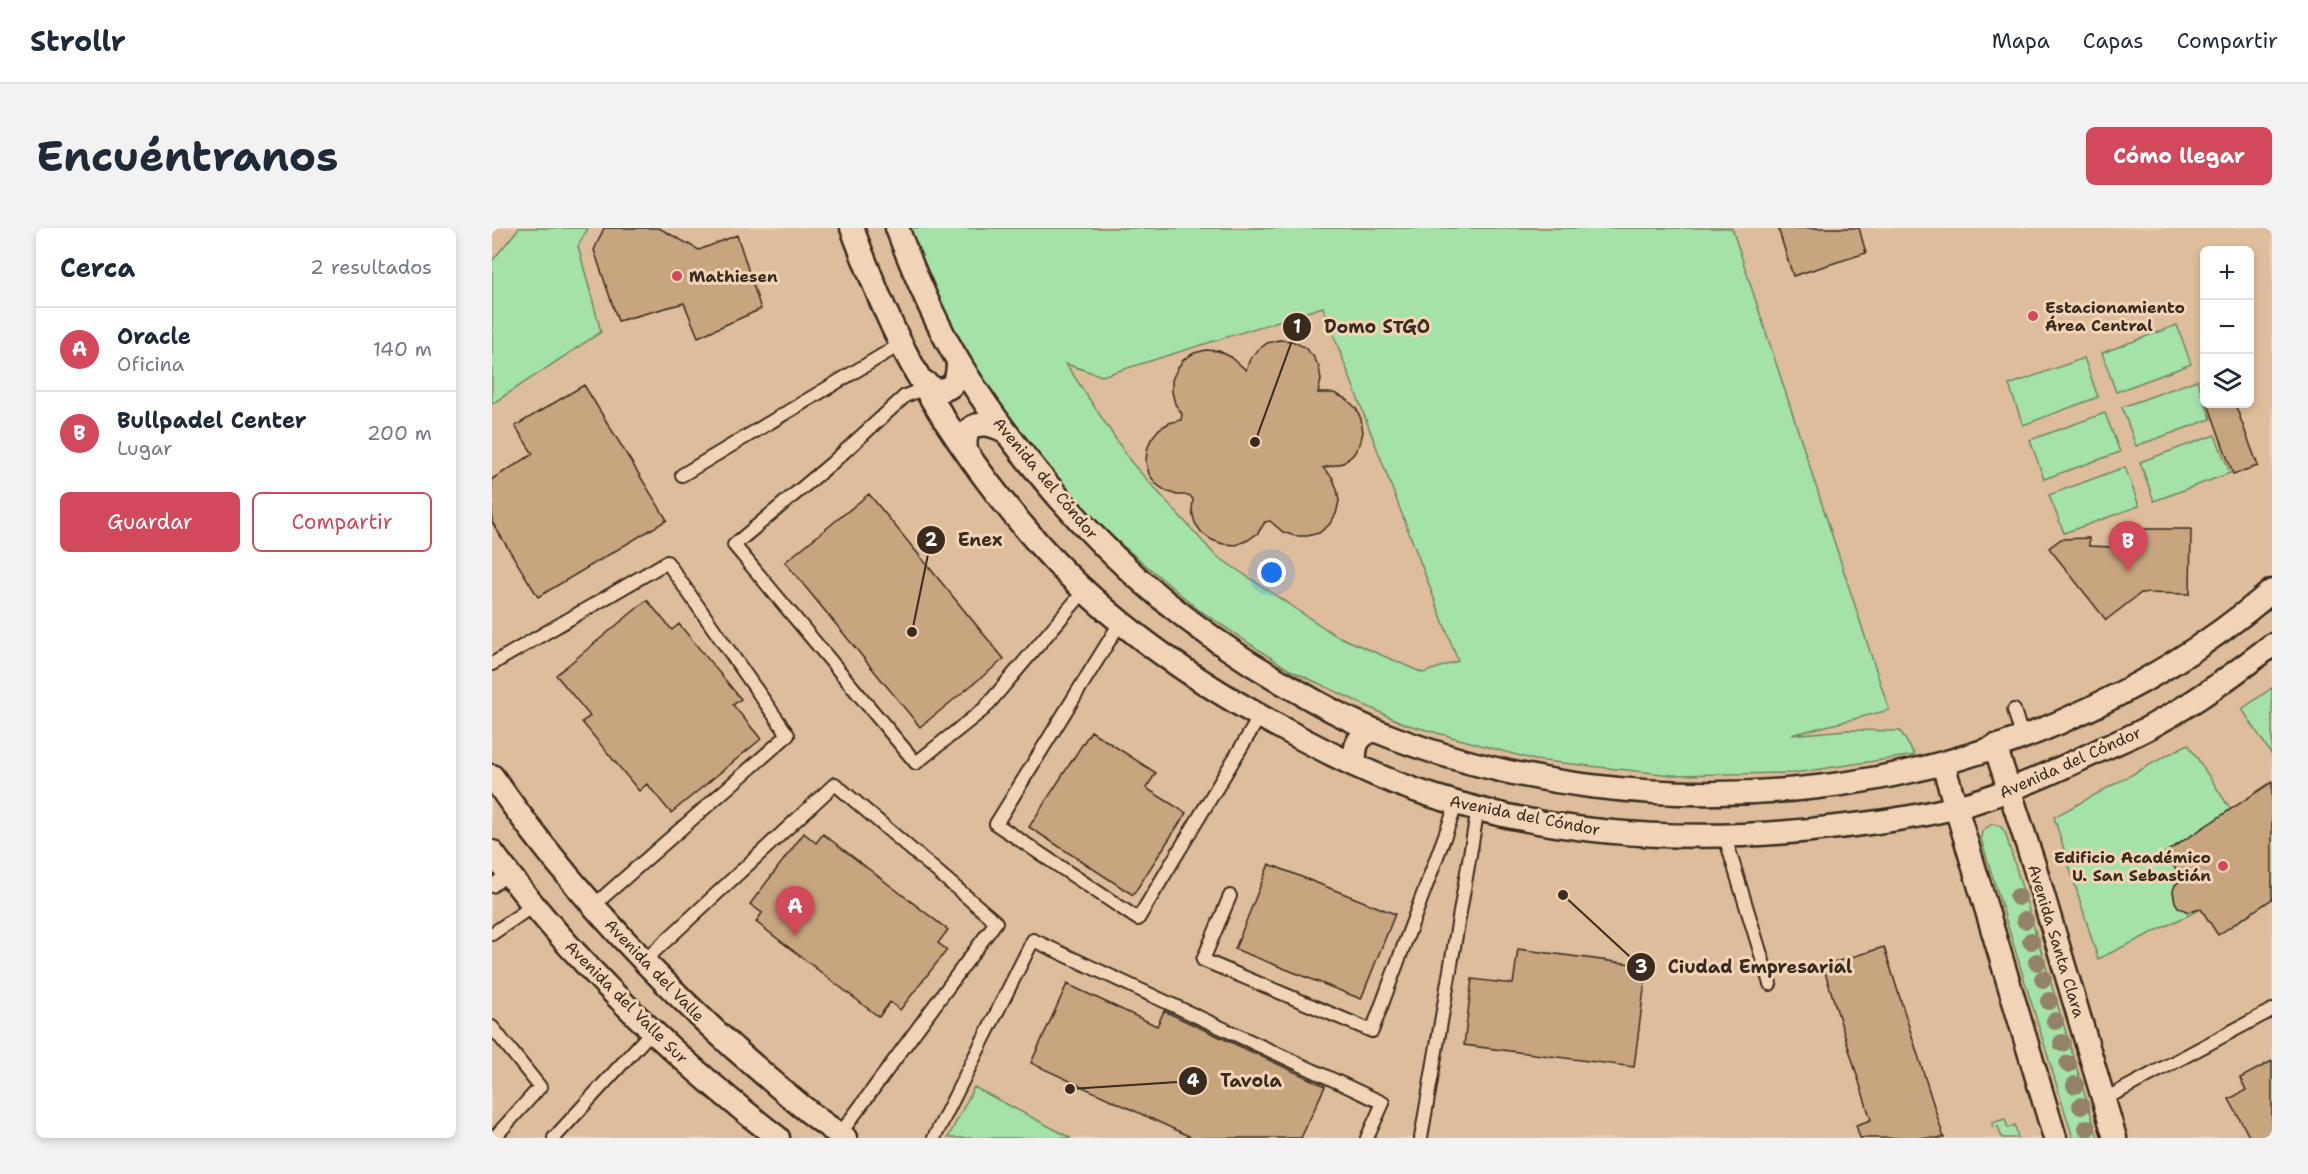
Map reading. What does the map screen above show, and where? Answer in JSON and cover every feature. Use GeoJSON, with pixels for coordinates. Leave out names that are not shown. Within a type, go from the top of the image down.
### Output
{"type":"FeatureCollection","features":[{"type":"Feature","properties":{"kind":"street","name":"Avenida del Cóndor"},"geometry":{"type":"LineString","coordinates":[[852,228],[872,281],[922,384],[966,450],[1029,534],[1085,590],[1120,622],[1178,666],[1260,716],[1355,765],[1404,786],[1467,806],[1553,824],[1621,833],[1725,837],[1810,831],[1915,817],[1955,808],[2009,790],[2155,724],[2222,683],[2272,645]]}},
{"type":"Feature","properties":{"kind":"street","name":"Avenida del Cóndor"},"geometry":{"type":"LineString","coordinates":[[897,228],[922,291],[958,361],[1005,431],[1075,518],[1148,587],[1219,643],[1278,681],[1316,702],[1374,730],[1460,759],[1528,776],[1582,785],[1677,793],[1736,793],[1806,788],[1881,778],[1942,764],[2022,736],[2106,702],[2209,640],[2272,591]]}},
{"type":"Feature","properties":{"kind":"street"},"geometry":{"type":"LineString","coordinates":[[922,384],[936,390],[950,388],[958,374],[958,361]]}},
{"type":"Feature","properties":{"kind":"street"},"geometry":{"type":"LineString","coordinates":[[966,450],[967,435],[976,426],[984,423],[1005,431]]}},
{"type":"Feature","properties":{"kind":"street"},"geometry":{"type":"LineString","coordinates":[[1292,734],[1305,733],[1316,724],[1320,711],[1316,702]]}},
{"type":"Feature","properties":{"kind":"street"},"geometry":{"type":"LineString","coordinates":[[1355,765],[1355,747],[1359,738],[1374,730]]}},
{"type":"Feature","properties":{"kind":"street","name":"Avenida Santa Clara"},"geometry":{"type":"LineString","coordinates":[[1995,746],[2034,865],[2115,1138]]}},
{"type":"Feature","properties":{"kind":"street"},"geometry":{"type":"LineString","coordinates":[[1942,764],[2055,1138]]}},
{"type":"Feature","properties":{"kind":"street","name":"Avenida del Valle"},"geometry":{"type":"LineString","coordinates":[[492,776],[521,818],[593,906],[644,961],[705,1021],[784,1092],[842,1136]]}},
{"type":"Feature","properties":{"kind":"street","name":"Avenida del Valle Sur"},"geometry":{"type":"LineString","coordinates":[[492,852],[500,880],[534,905],[625,1005],[652,1031],[730,1101],[777,1138]]}},
{"type":"Feature","properties":{"kind":"lane"},"geometry":{"type":"LineString","coordinates":[[682,475],[901,344]]}},
{"type":"Feature","properties":{"kind":"lane"},"geometry":{"type":"LineString","coordinates":[[922,384],[905,396],[832,463],[734,545],[916,763],[984,709],[1085,590]]}},
{"type":"Feature","properties":{"kind":"lane"},"geometry":{"type":"LineString","coordinates":[[492,664],[667,562],[788,735],[593,906]]}},
{"type":"Feature","properties":{"kind":"lane"},"geometry":{"type":"LineString","coordinates":[[1120,622],[996,824],[1138,919],[1260,716]]}},
{"type":"Feature","properties":{"kind":"lane"},"geometry":{"type":"LineString","coordinates":[[2014,710],[2022,736]]}},
{"type":"Feature","properties":{"kind":"lane"},"geometry":{"type":"LineString","coordinates":[[644,961],[835,784],[996,922],[842,1136]]}},
{"type":"Feature","properties":{"kind":"lane"},"geometry":{"type":"LineString","coordinates":[[1230,896],[1203,960],[1372,1032],[1467,806]]}},
{"type":"Feature","properties":{"kind":"lane"},"geometry":{"type":"LineString","coordinates":[[1421,1138],[1467,806]]}},
{"type":"Feature","properties":{"kind":"lane"},"geometry":{"type":"LineString","coordinates":[[1725,837],[1770,984]]}},
{"type":"Feature","properties":{"kind":"lane"},"geometry":{"type":"LineString","coordinates":[[492,934],[534,905]]}},
{"type":"Feature","properties":{"kind":"lane"},"geometry":{"type":"LineString","coordinates":[[933,1138],[1033,940],[1383,1103],[1367,1138]]}},
{"type":"Feature","properties":{"kind":"lane"},"geometry":{"type":"LineString","coordinates":[[2103,1100],[2272,1010]]}},
{"type":"Feature","properties":{"kind":"lane"},"geometry":{"type":"LineString","coordinates":[[492,1027],[540,1088],[494,1138]]}},
{"type":"Feature","properties":{"kind":"lane"},"geometry":{"type":"LineString","coordinates":[[554,1138],[652,1031]]}},
{"type":"Feature","properties":{"kind":"shaded area"},"geometry":{"type":"Polygon","coordinates":[[[492,228],[2272,228],[2272,1138],[492,1138],[492,228]]]}},
{"type":"Feature","properties":{"kind":"green space"},"geometry":{"type":"Polygon","coordinates":[[[519,228],[588,228],[578,246],[601,332],[492,404],[492,261],[519,228]]]}},
{"type":"Feature","properties":{"kind":"green space"},"geometry":{"type":"Polygon","coordinates":[[[908,228],[1732,228],[1889,710],[1791,735],[1846,730],[1900,731],[1915,755],[1794,773],[1672,775],[1535,760],[1405,724],[1288,669],[1199,610],[1116,540],[1062,486],[1001,409],[955,336],[921,267],[908,228]],[[1323,307],[1102,376],[1066,364],[1131,462],[1215,555],[1335,635],[1423,673],[1458,661],[1323,307]]]}},
{"type":"Feature","properties":{"kind":"green space"},"geometry":{"type":"Polygon","coordinates":[[[2177,325],[2191,364],[2116,392],[2102,353],[2177,325]]]}},
{"type":"Feature","properties":{"kind":"green space"},"geometry":{"type":"Polygon","coordinates":[[[2084,358],[2098,397],[2023,425],[2009,385],[2084,358]]]}},
{"type":"Feature","properties":{"kind":"green space"},"geometry":{"type":"Polygon","coordinates":[[[2197,380],[2200,388],[2200,408],[2207,408],[2211,419],[2136,446],[2122,407],[2197,380]]]}},
{"type":"Feature","properties":{"kind":"green space"},"geometry":{"type":"Polygon","coordinates":[[[2105,413],[2120,452],[2044,479],[2030,440],[2105,413]]]}},
{"type":"Feature","properties":{"kind":"green space"},"geometry":{"type":"Polygon","coordinates":[[[2215,435],[2230,473],[2154,501],[2140,462],[2215,435]]]}},
{"type":"Feature","properties":{"kind":"green space"},"geometry":{"type":"Polygon","coordinates":[[[2125,467],[2139,506],[2064,533],[2049,495],[2125,467]]]}},
{"type":"Feature","properties":{"kind":"green space"},"geometry":{"type":"Polygon","coordinates":[[[2272,688],[2272,755],[2242,709],[2272,688]]]}},
{"type":"Feature","properties":{"kind":"green space"},"geometry":{"type":"Polygon","coordinates":[[[2188,744],[2231,810],[2165,853],[2182,879],[2176,884],[2174,890],[2173,896],[2176,902],[2185,910],[2199,910],[2098,959],[2054,817],[2188,744]]]}},
{"type":"Feature","properties":{"kind":"green space"},"geometry":{"type":"Polygon","coordinates":[[[1992,824],[2000,826],[2005,832],[2098,1138],[2073,1138],[1981,839],[1982,831],[1992,824]]]}},
{"type":"Feature","properties":{"kind":"green space"},"geometry":{"type":"Polygon","coordinates":[[[974,1087],[1071,1138],[948,1138],[974,1087]]]}},
{"type":"Feature","properties":{"kind":"green space"},"geometry":{"type":"Polygon","coordinates":[[[2005,1119],[2008,1128],[2015,1125],[2018,1138],[2002,1138],[1998,1126],[1993,1127],[1992,1123],[2005,1119]]]}},
{"type":"Feature","properties":{"kind":"building","name":"Mathiesen"},"geometry":{"type":"Polygon","coordinates":[[[604,228],[659,228],[699,250],[737,235],[761,309],[698,337],[684,303],[618,321],[594,250],[604,228]]]}},
{"type":"Feature","properties":{"kind":"building"},"geometry":{"type":"Polygon","coordinates":[[[1778,228],[1859,228],[1866,253],[1793,276],[1778,228]]]}},
{"type":"Feature","properties":{"kind":"building"},"geometry":{"type":"Polygon","coordinates":[[[1279,340],[1292,341],[1304,347],[1313,356],[1319,367],[1321,380],[1318,393],[1334,393],[1346,399],[1356,408],[1363,432],[1360,444],[1353,455],[1343,463],[1323,468],[1332,477],[1339,501],[1336,514],[1329,525],[1319,533],[1295,536],[1283,532],[1270,521],[1265,522],[1258,533],[1248,540],[1236,545],[1223,544],[1202,533],[1195,523],[1192,511],[1193,499],[1189,495],[1177,495],[1156,484],[1149,474],[1146,462],[1147,450],[1151,439],[1159,429],[1181,420],[1182,414],[1175,404],[1172,392],[1172,380],[1184,359],[1206,350],[1219,351],[1231,357],[1246,370],[1250,359],[1258,350],[1267,343],[1279,340]]]}},
{"type":"Feature","properties":{"kind":"building"},"geometry":{"type":"Polygon","coordinates":[[[584,385],[667,520],[538,597],[492,522],[492,479],[533,454],[515,426],[584,385]]]}},
{"type":"Feature","properties":{"kind":"building"},"geometry":{"type":"Polygon","coordinates":[[[2209,408],[2236,408],[2258,466],[2233,474],[2209,408]]]}},
{"type":"Feature","properties":{"kind":"building"},"geometry":{"type":"Polygon","coordinates":[[[869,494],[1004,659],[920,727],[785,562],[869,494]]]}},
{"type":"Feature","properties":{"kind":"building"},"geometry":{"type":"Polygon","coordinates":[[[2122,529],[2191,529],[2190,594],[2141,593],[2106,620],[2049,548],[2061,539],[2089,538],[2089,546],[2111,547],[2122,529]]]}},
{"type":"Feature","properties":{"kind":"building"},"geometry":{"type":"Polygon","coordinates":[[[647,600],[672,630],[679,624],[741,699],[733,705],[761,739],[671,813],[647,784],[639,791],[582,722],[590,716],[556,675],[647,600]]]}},
{"type":"Feature","properties":{"kind":"building"},"geometry":{"type":"Polygon","coordinates":[[[1091,731],[1156,773],[1146,788],[1186,813],[1133,895],[1029,827],[1091,731]]]}},
{"type":"Feature","properties":{"kind":"building","name":"Edificio Académico U. San Sebastián"},"geometry":{"type":"Polygon","coordinates":[[[2272,782],[2272,899],[2218,935],[2201,909],[2188,912],[2178,907],[2173,891],[2175,885],[2182,879],[2165,853],[2272,782]]]}},
{"type":"Feature","properties":{"kind":"building"},"geometry":{"type":"Polygon","coordinates":[[[804,833],[816,843],[823,834],[948,930],[938,943],[947,950],[900,1010],[890,1002],[879,1017],[756,922],[762,913],[750,904],[804,833]]]}},
{"type":"Feature","properties":{"kind":"building"},"geometry":{"type":"Polygon","coordinates":[[[1269,864],[1395,914],[1361,999],[1235,949],[1269,864]]]}},
{"type":"Feature","properties":{"kind":"building"},"geometry":{"type":"Polygon","coordinates":[[[1884,947],[1944,1138],[1860,1138],[1856,1125],[1871,1120],[1823,966],[1884,947]]]}},
{"type":"Feature","properties":{"kind":"building"},"geometry":{"type":"Polygon","coordinates":[[[1518,949],[1647,966],[1634,1067],[1464,1045],[1472,979],[1513,984],[1518,949]]]}},
{"type":"Feature","properties":{"kind":"building"},"geometry":{"type":"Polygon","coordinates":[[[1067,984],[1157,1026],[1164,1011],[1325,1086],[1301,1138],[1193,1138],[1031,1063],[1067,984]]]}},
{"type":"Feature","properties":{"kind":"building"},"geometry":{"type":"Polygon","coordinates":[[[2272,1061],[2272,1138],[2250,1138],[2229,1099],[2246,1090],[2240,1078],[2272,1061]]]}},
{"type":"Feature","properties":{"kind":"place","name":"Mathiesen"},"geometry":{"type":"Point","coordinates":[677,276]}},
{"type":"Feature","properties":{"kind":"place","name":"Estacionamiento Área Central"},"geometry":{"type":"Point","coordinates":[2033,316]}},
{"type":"Feature","properties":{"kind":"place","name":"Domo STGO"},"geometry":{"type":"Point","coordinates":[1255,442]}},
{"type":"Feature","properties":{"kind":"place","name":"Bullpadel Center"},"geometry":{"type":"Point","coordinates":[2128,571]}},
{"type":"Feature","properties":{"kind":"place","name":"Enex"},"geometry":{"type":"Point","coordinates":[912,632]}},
{"type":"Feature","properties":{"kind":"place","name":"Edificio Académico U. San Sebastián"},"geometry":{"type":"Point","coordinates":[2223,866]}},
{"type":"Feature","properties":{"kind":"place","name":"Ciudad Empresarial"},"geometry":{"type":"Point","coordinates":[1563,895]}},
{"type":"Feature","properties":{"kind":"place","name":"Oracle"},"geometry":{"type":"Point","coordinates":[795,936]}},
{"type":"Feature","properties":{"kind":"place","name":"Tavola"},"geometry":{"type":"Point","coordinates":[1070,1089]}}]}
